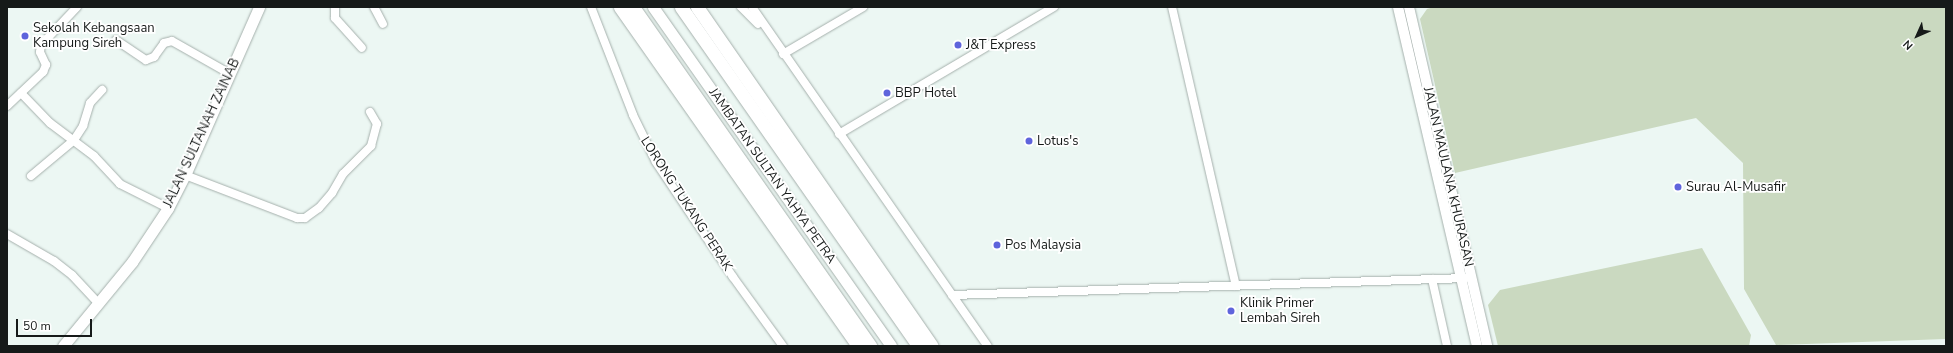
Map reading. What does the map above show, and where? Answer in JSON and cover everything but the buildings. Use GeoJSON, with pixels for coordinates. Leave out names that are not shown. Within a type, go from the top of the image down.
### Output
{"type":"FeatureCollection","features":[{"type":"Feature","properties":{"kind":"highway"},"geometry":{"type":"LineString","coordinates":[[620,7],[858,346]]}},
{"type":"Feature","properties":{"kind":"highway","name":"JAMBATAN SULTAN YAHYA PETRA"},"geometry":{"type":"LineString","coordinates":[[633,7],[870,346]]}},
{"type":"Feature","properties":{"kind":"highway","name":"JAMBATAN SULTAN YAHYA PETRA"},"geometry":{"type":"LineString","coordinates":[[681,7],[918,346]]}},
{"type":"Feature","properties":{"kind":"highway"},"geometry":{"type":"LineString","coordinates":[[697,7],[932,346]]}},
{"type":"Feature","properties":{"kind":"main road","name":"JAMBATAN SULTAN YAHYA PETRA"},"geometry":{"type":"LineString","coordinates":[[653,7],[891,346]]}},
{"type":"Feature","properties":{"kind":"main road","name":"JALAN SULTANAH ZAINAB"},"geometry":{"type":"LineString","coordinates":[[63,346],[132,262],[168,208],[185,175],[259,8]]}},
{"type":"Feature","properties":{"kind":"street"},"geometry":{"type":"LineString","coordinates":[[7,106],[45,69],[41,45],[77,7]]}},
{"type":"Feature","properties":{"kind":"street"},"geometry":{"type":"LineString","coordinates":[[335,7],[336,20],[362,48]]}},
{"type":"Feature","properties":{"kind":"street"},"geometry":{"type":"LineString","coordinates":[[374,7],[383,24]]}},
{"type":"Feature","properties":{"kind":"street","name":"LORONG TUKANG PERAK"},"geometry":{"type":"LineString","coordinates":[[591,7],[633,115],[656,162],[733,277],[783,346]]}},
{"type":"Feature","properties":{"kind":"street"},"geometry":{"type":"LineString","coordinates":[[741,7],[769,34]]}},
{"type":"Feature","properties":{"kind":"street"},"geometry":{"type":"LineString","coordinates":[[752,7],[769,34],[988,346]]}},
{"type":"Feature","properties":{"kind":"street"},"geometry":{"type":"LineString","coordinates":[[783,54],[863,7]]}},
{"type":"Feature","properties":{"kind":"street"},"geometry":{"type":"LineString","coordinates":[[839,134],[1054,7]]}},
{"type":"Feature","properties":{"kind":"street"},"geometry":{"type":"LineString","coordinates":[[1172,7],[1236,286]]}},
{"type":"Feature","properties":{"kind":"street","name":"JALAN MAULANA KHURASAN"},"geometry":{"type":"LineString","coordinates":[[1398,7],[1466,278],[1487,346]]}},
{"type":"Feature","properties":{"kind":"street","name":"JALAN MAULANA KHURASAN"},"geometry":{"type":"LineString","coordinates":[[1409,7],[1466,278]]}},
{"type":"Feature","properties":{"kind":"street"},"geometry":{"type":"LineString","coordinates":[[116,40],[146,60],[154,58],[164,43],[172,40],[230,74]]}},
{"type":"Feature","properties":{"kind":"street"},"geometry":{"type":"LineString","coordinates":[[31,176],[74,140],[83,126],[90,102],[102,90]]}},
{"type":"Feature","properties":{"kind":"street"},"geometry":{"type":"LineString","coordinates":[[21,93],[50,123],[94,156],[120,184],[168,208]]}},
{"type":"Feature","properties":{"kind":"street"},"geometry":{"type":"LineString","coordinates":[[185,175],[297,218],[305,218],[319,208],[332,193],[343,174],[371,146],[377,124],[370,112]]}},
{"type":"Feature","properties":{"kind":"street"},"geometry":{"type":"LineString","coordinates":[[7,234],[54,261],[72,275],[98,303]]}},
{"type":"Feature","properties":{"kind":"street"},"geometry":{"type":"LineString","coordinates":[[952,295],[1466,278],[1477,346]]}},
{"type":"Feature","properties":{"kind":"street"},"geometry":{"type":"LineString","coordinates":[[1432,279],[1447,346]]}},
{"type":"Feature","properties":{"kind":"green space"},"geometry":{"type":"Polygon","coordinates":[[[1434,7],[1946,7],[1946,339],[1776,345],[1744,289],[1743,163],[1696,118],[1455,173],[1420,19],[1427,9],[1434,7]]]}},
{"type":"Feature","properties":{"kind":"green space"},"geometry":{"type":"Polygon","coordinates":[[[1702,248],[1751,335],[1749,346],[1498,346],[1488,305],[1500,290],[1702,248]]]}},
{"type":"Feature","properties":{"kind":"place","name":"Sekolah Kebangsaan Kampung Sireh"},"geometry":{"type":"Point","coordinates":[25,36]}},
{"type":"Feature","properties":{"kind":"place","name":"J&T Express"},"geometry":{"type":"Point","coordinates":[958,45]}},
{"type":"Feature","properties":{"kind":"place","name":"BBP Hotel"},"geometry":{"type":"Point","coordinates":[887,93]}},
{"type":"Feature","properties":{"kind":"place","name":"Lotus's"},"geometry":{"type":"Point","coordinates":[1029,141]}},
{"type":"Feature","properties":{"kind":"place","name":"Surau Al-Musafir"},"geometry":{"type":"Point","coordinates":[1678,187]}},
{"type":"Feature","properties":{"kind":"place","name":"Pos Malaysia"},"geometry":{"type":"Point","coordinates":[997,245]}},
{"type":"Feature","properties":{"kind":"place","name":"Klinik Primer Lembah Sireh"},"geometry":{"type":"Point","coordinates":[1231,311]}}]}
